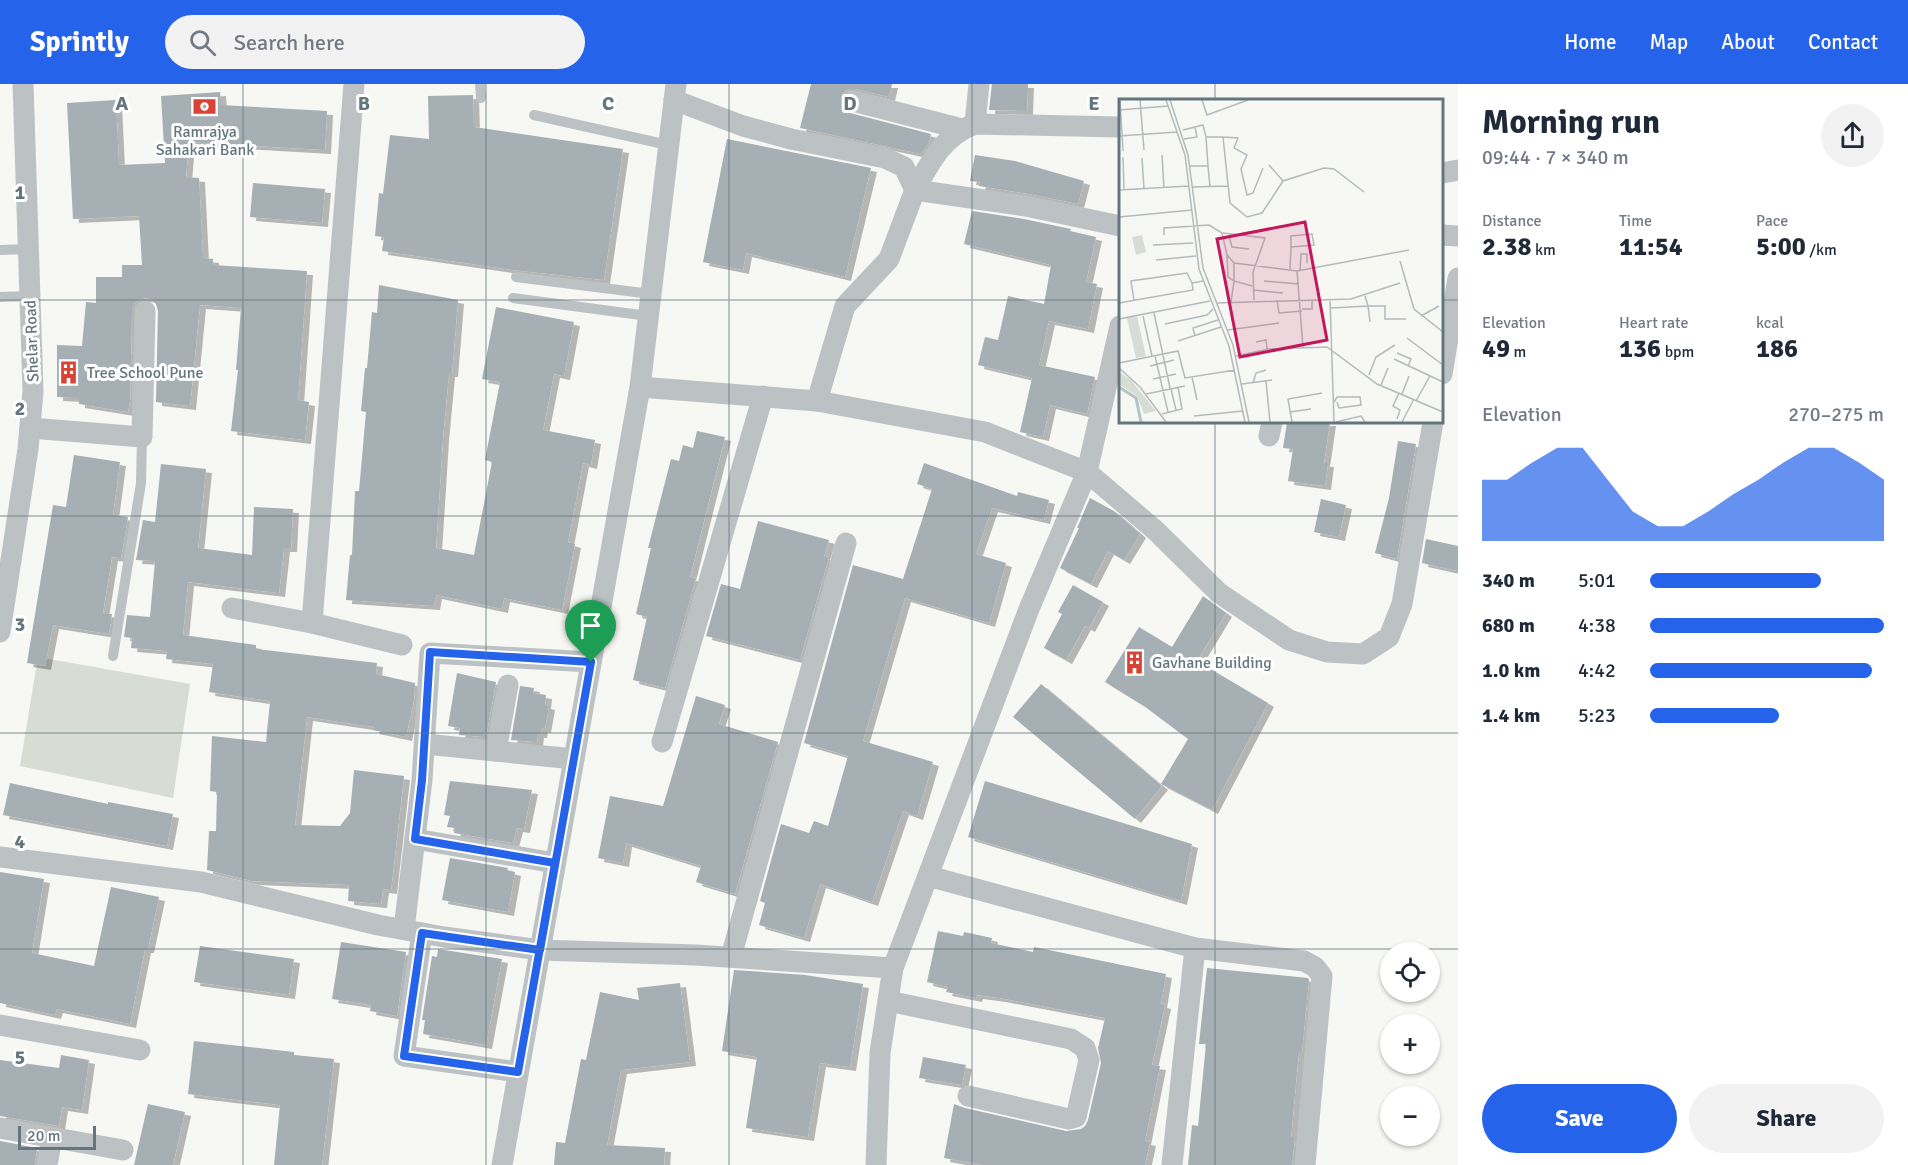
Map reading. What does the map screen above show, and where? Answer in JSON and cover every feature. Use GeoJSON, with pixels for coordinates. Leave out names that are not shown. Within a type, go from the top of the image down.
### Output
{"type":"FeatureCollection","features":[{"type":"Feature","properties":{"kind":"street","name":"Shelar Road"},"geometry":{"type":"LineString","coordinates":[[0,632],[5,569],[30,428],[33,391],[23,84]]}},
{"type":"Feature","properties":{"kind":"street"},"geometry":{"type":"LineString","coordinates":[[312,623],[354,84]]}},
{"type":"Feature","properties":{"kind":"street"},"geometry":{"type":"LineString","coordinates":[[817,401],[845,306],[889,259],[915,190],[935,154],[969,126],[979,84]]}},
{"type":"Feature","properties":{"kind":"street"},"geometry":{"type":"LineString","coordinates":[[502,1165],[640,387],[675,92],[743,126],[790,139],[885,158],[904,167],[915,190]]}},
{"type":"Feature","properties":{"kind":"street"},"geometry":{"type":"LineString","coordinates":[[853,101],[969,126],[1119,127]]}},
{"type":"Feature","properties":{"kind":"street"},"geometry":{"type":"LineString","coordinates":[[1443,173],[1458,170]]}},
{"type":"Feature","properties":{"kind":"street"},"geometry":{"type":"LineString","coordinates":[[915,190],[1026,206],[1119,226]]}},
{"type":"Feature","properties":{"kind":"street"},"geometry":{"type":"LineString","coordinates":[[1443,235],[1458,236]]}},
{"type":"Feature","properties":{"kind":"street"},"geometry":{"type":"LineString","coordinates":[[1443,368],[1458,278]]}},
{"type":"Feature","properties":{"kind":"street"},"geometry":{"type":"LineString","coordinates":[[30,428],[142,437],[145,311]]}},
{"type":"Feature","properties":{"kind":"street"},"geometry":{"type":"LineString","coordinates":[[876,1165],[880,1053],[893,968],[1029,609],[1088,472],[1119,331]]}},
{"type":"Feature","properties":{"kind":"street"},"geometry":{"type":"LineString","coordinates":[[640,387],[817,401],[985,432],[1088,472],[1155,530],[1219,593],[1289,640],[1327,652],[1363,654],[1389,637],[1402,604],[1433,423]]}},
{"type":"Feature","properties":{"kind":"street"},"geometry":{"type":"LineString","coordinates":[[662,741],[763,396]]}},
{"type":"Feature","properties":{"kind":"street"},"geometry":{"type":"LineString","coordinates":[[731,957],[846,543]]}},
{"type":"Feature","properties":{"kind":"street"},"geometry":{"type":"LineString","coordinates":[[232,608],[312,623],[402,645]]}},
{"type":"Feature","properties":{"kind":"street"},"geometry":{"type":"LineString","coordinates":[[518,1072],[404,1056],[413,931],[415,839],[425,744],[430,652],[591,662]]}},
{"type":"Feature","properties":{"kind":"street"},"geometry":{"type":"LineString","coordinates":[[496,751],[508,685]]}},
{"type":"Feature","properties":{"kind":"street"},"geometry":{"type":"LineString","coordinates":[[425,744],[574,759]]}},
{"type":"Feature","properties":{"kind":"street"},"geometry":{"type":"LineString","coordinates":[[415,839],[555,863]]}},
{"type":"Feature","properties":{"kind":"street"},"geometry":{"type":"LineString","coordinates":[[0,857],[201,882],[413,931],[540,950],[731,957],[893,968]]}},
{"type":"Feature","properties":{"kind":"street"},"geometry":{"type":"LineString","coordinates":[[928,876],[1195,948],[1304,962],[1315,967],[1322,976],[1305,1165]]}},
{"type":"Feature","properties":{"kind":"street"},"geometry":{"type":"LineString","coordinates":[[1172,1165],[1195,948]]}},
{"type":"Feature","properties":{"kind":"street"},"geometry":{"type":"LineString","coordinates":[[888,1001],[1071,1039],[1086,1048],[1089,1060],[1076,1116],[1069,1119],[968,1096]]}},
{"type":"Feature","properties":{"kind":"street"},"geometry":{"type":"LineString","coordinates":[[0,1025],[140,1050]]}},
{"type":"Feature","properties":{"kind":"street"},"geometry":{"type":"LineString","coordinates":[[0,1128],[123,1150]]}},
{"type":"Feature","properties":{"kind":"street"},"geometry":{"type":"LineString","coordinates":[[46,1165],[52,1137]]}},
{"type":"Feature","properties":{"kind":"lane"},"geometry":{"type":"LineString","coordinates":[[480,84],[481,98]]}},
{"type":"Feature","properties":{"kind":"lane"},"geometry":{"type":"LineString","coordinates":[[534,115],[668,145]]}},
{"type":"Feature","properties":{"kind":"lane"},"geometry":{"type":"LineString","coordinates":[[0,250],[28,249]]}},
{"type":"Feature","properties":{"kind":"lane"},"geometry":{"type":"LineString","coordinates":[[516,277],[651,294]]}},
{"type":"Feature","properties":{"kind":"lane"},"geometry":{"type":"LineString","coordinates":[[0,297],[30,296]]}},
{"type":"Feature","properties":{"kind":"lane"},"geometry":{"type":"LineString","coordinates":[[513,298],[648,316]]}},
{"type":"Feature","properties":{"kind":"lane"},"geometry":{"type":"LineString","coordinates":[[113,656],[141,483],[142,437]]}},
{"type":"Feature","properties":{"kind":"shaded area"},"geometry":{"type":"Polygon","coordinates":[[[38,657],[190,684],[173,798],[20,766],[38,657]]]}},
{"type":"Feature","properties":{"kind":"building"},"geometry":{"type":"Polygon","coordinates":[[[811,84],[892,84],[889,97],[849,89],[841,97],[841,105],[850,113],[931,134],[929,143],[921,154],[800,128],[811,84]]]}},
{"type":"Feature","properties":{"kind":"building"},"geometry":{"type":"Polygon","coordinates":[[[992,84],[1028,84],[1027,111],[989,110],[992,84]]]}},
{"type":"Feature","properties":{"kind":"building"},"geometry":{"type":"Polygon","coordinates":[[[220,92],[221,105],[327,111],[325,150],[189,142],[186,177],[199,178],[203,258],[213,259],[213,265],[307,271],[298,400],[309,402],[305,440],[231,431],[238,370],[236,370],[241,308],[200,305],[190,406],[156,402],[158,311],[156,304],[146,298],[138,300],[132,310],[128,412],[79,404],[79,398],[57,397],[57,345],[82,346],[86,302],[96,303],[96,277],[122,277],[122,265],[142,265],[139,216],[73,219],[67,103],[116,100],[119,165],[165,163],[161,96],[220,92]]]}},
{"type":"Feature","properties":{"kind":"building"},"geometry":{"type":"Polygon","coordinates":[[[473,95],[474,127],[623,149],[604,280],[513,270],[382,251],[384,237],[375,236],[379,193],[383,194],[390,135],[429,139],[428,96],[473,95]]]}},
{"type":"Feature","properties":{"kind":"building"},"geometry":{"type":"Polygon","coordinates":[[[727,139],[871,168],[845,277],[746,253],[743,270],[703,262],[727,139]]]}},
{"type":"Feature","properties":{"kind":"building"},"geometry":{"type":"Polygon","coordinates":[[[975,155],[1015,161],[1084,181],[1078,204],[979,186],[980,182],[970,181],[975,155]]]}},
{"type":"Feature","properties":{"kind":"building"},"geometry":{"type":"Polygon","coordinates":[[[253,183],[325,189],[322,223],[250,217],[253,183]]]}},
{"type":"Feature","properties":{"kind":"building"},"geometry":{"type":"Polygon","coordinates":[[[972,211],[1024,219],[1096,237],[1086,282],[1097,284],[1088,329],[1049,321],[1039,365],[1095,377],[1087,414],[1050,405],[1043,437],[1020,432],[1032,378],[978,365],[985,337],[998,340],[1008,296],[1044,304],[1051,265],[964,244],[972,211]]]}},
{"type":"Feature","properties":{"kind":"building"},"geometry":{"type":"Polygon","coordinates":[[[379,285],[458,300],[452,373],[449,373],[443,437],[436,548],[474,555],[492,462],[485,460],[500,382],[482,379],[496,307],[574,322],[564,376],[554,374],[543,430],[595,440],[591,465],[583,463],[568,542],[575,544],[562,610],[504,598],[502,609],[436,595],[434,606],[346,600],[350,555],[352,555],[355,491],[359,491],[366,412],[361,411],[365,368],[367,368],[372,312],[377,313],[379,285]]]}},
{"type":"Feature","properties":{"kind":"building"},"geometry":{"type":"Polygon","coordinates":[[[1287,423],[1330,423],[1324,463],[1328,463],[1325,486],[1288,481],[1293,449],[1283,448],[1287,423]]]}},
{"type":"Feature","properties":{"kind":"building"},"geometry":{"type":"Polygon","coordinates":[[[697,431],[725,437],[690,577],[696,578],[665,688],[633,680],[647,617],[636,614],[651,548],[648,548],[671,459],[679,461],[683,445],[693,448],[697,431]]]}},
{"type":"Feature","properties":{"kind":"building"},"geometry":{"type":"Polygon","coordinates":[[[1398,441],[1416,444],[1397,559],[1375,553],[1389,498],[1398,441]]]}},
{"type":"Feature","properties":{"kind":"building"},"geometry":{"type":"Polygon","coordinates":[[[74,455],[120,462],[113,515],[128,517],[121,558],[112,557],[103,613],[112,614],[109,634],[53,625],[45,666],[27,663],[53,505],[66,507],[74,455]]]}},
{"type":"Feature","properties":{"kind":"building"},"geometry":{"type":"Polygon","coordinates":[[[924,463],[1017,496],[1018,492],[1049,500],[1044,520],[992,508],[976,554],[1006,563],[989,623],[905,598],[863,741],[933,762],[917,816],[903,811],[872,902],[820,884],[804,938],[759,925],[765,903],[760,901],[781,824],[809,833],[814,821],[828,826],[848,756],[804,743],[853,565],[903,579],[932,489],[917,484],[924,463]]]}},
{"type":"Feature","properties":{"kind":"building"},"geometry":{"type":"Polygon","coordinates":[[[161,464],[206,469],[198,548],[252,555],[254,507],[293,509],[291,548],[284,548],[279,593],[188,582],[183,635],[256,645],[256,649],[377,663],[376,674],[415,683],[414,700],[406,737],[373,730],[374,727],[307,717],[295,825],[340,826],[350,813],[354,770],[404,776],[391,890],[383,889],[381,904],[348,901],[349,885],[252,881],[207,870],[209,831],[216,831],[217,792],[210,791],[212,736],[266,742],[270,701],[209,692],[213,664],[166,659],[167,651],[131,648],[132,638],[124,637],[127,615],[150,617],[155,561],[136,560],[143,520],[155,522],[161,464]]]}},
{"type":"Feature","properties":{"kind":"building"},"geometry":{"type":"Polygon","coordinates":[[[1090,498],[1114,511],[1140,534],[1124,560],[1108,551],[1091,584],[1060,568],[1090,498]]]}},
{"type":"Feature","properties":{"kind":"building"},"geometry":{"type":"Polygon","coordinates":[[[1321,499],[1346,505],[1339,537],[1314,532],[1321,499]]]}},
{"type":"Feature","properties":{"kind":"building"},"geometry":{"type":"Polygon","coordinates":[[[758,521],[829,540],[824,556],[829,557],[800,660],[706,636],[721,584],[740,589],[758,521]]]}},
{"type":"Feature","properties":{"kind":"building"},"geometry":{"type":"Polygon","coordinates":[[[1426,539],[1458,546],[1458,571],[1422,563],[1426,539]]]}},
{"type":"Feature","properties":{"kind":"building"},"geometry":{"type":"Polygon","coordinates":[[[1073,585],[1103,602],[1089,628],[1085,626],[1066,660],[1044,648],[1062,614],[1058,612],[1073,585]]]}},
{"type":"Feature","properties":{"kind":"building"},"geometry":{"type":"Polygon","coordinates":[[[1203,596],[1226,613],[1197,661],[1268,703],[1212,810],[1161,784],[1188,739],[1144,706],[1105,682],[1139,627],[1172,647],[1203,596]]]}},
{"type":"Feature","properties":{"kind":"building"},"geometry":{"type":"Polygon","coordinates":[[[457,673],[496,682],[486,737],[459,735],[460,728],[448,726],[457,673]]]}},
{"type":"Feature","properties":{"kind":"building"},"geometry":{"type":"Polygon","coordinates":[[[1041,684],[1162,786],[1135,819],[1013,717],[1041,684]]]}},
{"type":"Feature","properties":{"kind":"building"},"geometry":{"type":"Polygon","coordinates":[[[520,686],[534,688],[533,693],[546,695],[545,705],[549,706],[545,729],[542,728],[541,734],[538,734],[537,742],[511,740],[520,686]]]}},
{"type":"Feature","properties":{"kind":"building"},"geometry":{"type":"Polygon","coordinates":[[[696,696],[725,705],[719,724],[778,742],[735,894],[696,882],[701,866],[626,843],[623,863],[598,858],[610,796],[663,806],[696,696]]]}},
{"type":"Feature","properties":{"kind":"building"},"geometry":{"type":"Polygon","coordinates":[[[450,781],[532,790],[524,829],[517,828],[513,843],[454,833],[455,828],[447,827],[450,816],[444,815],[450,781]]]}},
{"type":"Feature","properties":{"kind":"building"},"geometry":{"type":"Polygon","coordinates":[[[985,781],[1192,844],[1181,901],[968,837],[985,781]]]}},
{"type":"Feature","properties":{"kind":"building"},"geometry":{"type":"Polygon","coordinates":[[[10,783],[108,804],[108,802],[173,814],[167,846],[3,815],[10,783]]]}},
{"type":"Feature","properties":{"kind":"building"},"geometry":{"type":"Polygon","coordinates":[[[450,858],[508,868],[507,870],[515,872],[508,912],[442,900],[450,858]]]}},
{"type":"Feature","properties":{"kind":"building"},"geometry":{"type":"Polygon","coordinates":[[[0,872],[44,879],[32,953],[94,966],[111,887],[159,897],[148,949],[145,949],[130,1024],[57,1009],[55,1015],[0,1003],[0,872]]]}},
{"type":"Feature","properties":{"kind":"building"},"geometry":{"type":"Polygon","coordinates":[[[938,931],[963,936],[964,932],[992,938],[991,943],[1033,952],[1034,947],[1166,974],[1161,1004],[1165,1005],[1152,1065],[1160,1066],[1145,1141],[1150,1142],[1145,1165],[982,1165],[944,1158],[954,1104],[1066,1131],[1081,1129],[1085,1126],[1101,1063],[1098,1048],[1105,1018],[1000,998],[977,995],[976,998],[946,992],[948,987],[927,982],[938,931]]]}},
{"type":"Feature","properties":{"kind":"building"},"geometry":{"type":"Polygon","coordinates":[[[341,942],[406,952],[397,1016],[370,1011],[371,1005],[332,999],[341,942]]]}},
{"type":"Feature","properties":{"kind":"building"},"geometry":{"type":"Polygon","coordinates":[[[200,946],[294,959],[289,995],[194,982],[200,946]]]}},
{"type":"Feature","properties":{"kind":"building"},"geometry":{"type":"Polygon","coordinates":[[[438,949],[502,959],[486,1045],[423,1034],[425,1020],[422,1020],[432,956],[437,957],[438,949]]]}},
{"type":"Feature","properties":{"kind":"building"},"geometry":{"type":"Polygon","coordinates":[[[1207,968],[1308,978],[1309,980],[1302,1051],[1299,1051],[1291,1137],[1295,1137],[1292,1165],[1188,1165],[1192,1125],[1198,1126],[1206,1044],[1199,1044],[1207,968]]]}},
{"type":"Feature","properties":{"kind":"building"},"geometry":{"type":"Polygon","coordinates":[[[734,970],[805,975],[863,984],[850,1067],[820,1063],[808,1137],[746,1128],[757,1057],[722,1051],[734,970]]]}},
{"type":"Feature","properties":{"kind":"building"},"geometry":{"type":"Polygon","coordinates":[[[680,983],[690,1062],[621,1070],[607,1145],[665,1148],[664,1165],[554,1165],[556,1142],[565,1143],[581,1059],[586,1060],[600,992],[639,1000],[637,988],[680,983]]]}},
{"type":"Feature","properties":{"kind":"building"},"geometry":{"type":"Polygon","coordinates":[[[194,1041],[294,1052],[294,1055],[334,1059],[322,1165],[274,1165],[280,1105],[188,1094],[194,1041]]]}},
{"type":"Feature","properties":{"kind":"building"},"geometry":{"type":"Polygon","coordinates":[[[61,1055],[89,1060],[82,1110],[62,1107],[59,1126],[0,1116],[0,1060],[59,1068],[61,1055]]]}},
{"type":"Feature","properties":{"kind":"building"},"geometry":{"type":"Polygon","coordinates":[[[923,1057],[966,1065],[962,1085],[919,1078],[923,1057]]]}},
{"type":"Feature","properties":{"kind":"building"},"geometry":{"type":"Polygon","coordinates":[[[148,1104],[185,1112],[173,1165],[134,1165],[148,1104]]]}},
{"type":"Feature","properties":{"kind":"building"},"geometry":{"type":"Polygon","coordinates":[[[0,1141],[37,1148],[35,1165],[0,1165],[0,1141]]]}},
{"type":"Feature","properties":{"kind":"place","name":"Ramrajya Sahakari Bank"},"geometry":{"type":"Point","coordinates":[205,106]}},
{"type":"Feature","properties":{"kind":"place","name":"Tree School Pune"},"geometry":{"type":"Point","coordinates":[69,372]}},
{"type":"Feature","properties":{"kind":"place","name":"Gavhane Building"},"geometry":{"type":"Point","coordinates":[1134,662]}},
{"type":"Feature","properties":{"kind":"route"},"geometry":{"type":"LineString","coordinates":[[591,662],[430,652],[422,780],[415,839],[555,863],[518,1072],[404,1056],[422,933],[444,937],[540,950],[591,662]]}}]}
